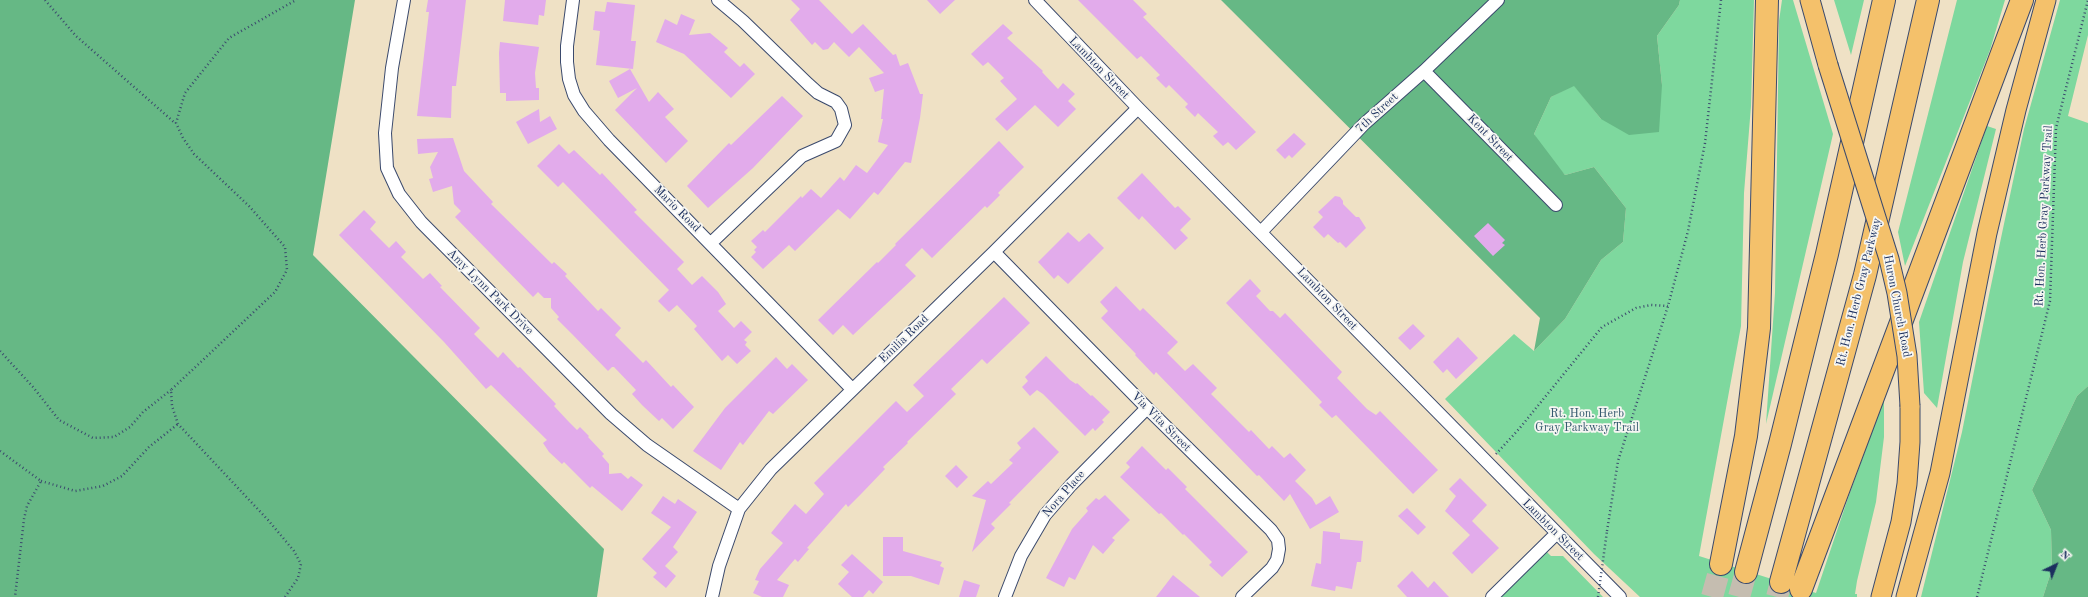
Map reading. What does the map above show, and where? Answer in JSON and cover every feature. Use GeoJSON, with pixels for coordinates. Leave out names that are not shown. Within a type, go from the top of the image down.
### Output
{"type":"FeatureCollection","features":[{"type":"Feature","properties":{"kind":"highway"},"geometry":{"type":"LineString","coordinates":[[1721,564],[1746,436],[1760,328],[1767,0]]}},
{"type":"Feature","properties":{"kind":"highway"},"geometry":{"type":"LineString","coordinates":[[1746,572],[1780,444],[1825,262],[1884,0]]}},
{"type":"Feature","properties":{"kind":"highway","name":"Rt. Hon. Herb Gray Parkway"},"geometry":{"type":"LineString","coordinates":[[1928,0],[1866,275],[1791,586],[2022,0]]}},
{"type":"Feature","properties":{"kind":"main road","name":"Huron Church Road"},"geometry":{"type":"LineString","coordinates":[[1810,0],[1828,65],[1889,259],[1906,350],[1910,406],[1910,442],[1907,484],[1901,522],[1882,597]]}},
{"type":"Feature","properties":{"kind":"main road"},"geometry":{"type":"LineString","coordinates":[[1906,597],[1940,473],[1988,226],[2016,110],[2046,0]]}},
{"type":"Feature","properties":{"kind":"street","name":"Amy Lynn Park Drive"},"geometry":{"type":"LineString","coordinates":[[404,0],[392,68],[385,133],[387,168],[399,194],[421,222],[611,414],[647,445],[739,510]]}},
{"type":"Feature","properties":{"kind":"street","name":"Mario Road"},"geometry":{"type":"LineString","coordinates":[[573,0],[567,46],[569,79],[574,95],[584,111],[600,130],[852,389]]}},
{"type":"Feature","properties":{"kind":"street"},"geometry":{"type":"LineString","coordinates":[[711,243],[802,156],[836,141],[841,135],[845,125],[842,109],[836,102],[818,93],[743,21],[718,0]]}},
{"type":"Feature","properties":{"kind":"street","name":"Lambton Street"},"geometry":{"type":"LineString","coordinates":[[1035,0],[1138,108],[1487,464],[1620,597]]}},
{"type":"Feature","properties":{"kind":"street","name":"7th Street"},"geometry":{"type":"LineString","coordinates":[[1261,232],[1364,124],[1424,71],[1498,0]]}},
{"type":"Feature","properties":{"kind":"street","name":"Kent Street"},"geometry":{"type":"LineString","coordinates":[[1424,71],[1556,205]]}},
{"type":"Feature","properties":{"kind":"street","name":"Emilia Road"},"geometry":{"type":"LineString","coordinates":[[712,597],[718,566],[739,510],[771,469],[994,252],[1138,108]]}},
{"type":"Feature","properties":{"kind":"street","name":"Via Vita Street"},"geometry":{"type":"LineString","coordinates":[[994,252],[1147,408],[1271,530],[1278,540],[1280,550],[1278,560],[1272,568],[1242,597]]}},
{"type":"Feature","properties":{"kind":"street","name":"Nora Place"},"geometry":{"type":"LineString","coordinates":[[1005,597],[1021,556],[1045,515],[1070,485],[1147,408]]}},
{"type":"Feature","properties":{"kind":"street"},"geometry":{"type":"LineString","coordinates":[[1492,597],[1556,534]]}},
{"type":"Feature","properties":{"kind":"path"},"geometry":{"type":"LineString","coordinates":[[0,351],[33,387],[59,420],[93,438],[114,437],[130,427],[143,412],[171,390],[275,292],[287,270],[285,247],[249,206],[194,154],[183,138],[176,123],[76,36],[45,0]]}},
{"type":"Feature","properties":{"kind":"path"},"geometry":{"type":"LineString","coordinates":[[176,123],[184,93],[229,38],[296,0]]}},
{"type":"Feature","properties":{"kind":"path"},"geometry":{"type":"LineString","coordinates":[[1598,597],[1618,461],[1668,306],[1688,230],[1705,143],[1721,0]]}},
{"type":"Feature","properties":{"kind":"path","name":"Rt. Hon. Herb Gray Parkway Trail"},"geometry":{"type":"LineString","coordinates":[[1977,597],[2050,301],[2056,128],[2088,0]]}},
{"type":"Feature","properties":{"kind":"path"},"geometry":{"type":"LineString","coordinates":[[1487,464],[1519,429],[1602,327],[1620,315],[1636,308],[1651,305],[1668,306]]}},
{"type":"Feature","properties":{"kind":"path"},"geometry":{"type":"LineString","coordinates":[[171,390],[172,406],[178,424],[294,551],[301,564],[298,578],[284,597]]}},
{"type":"Feature","properties":{"kind":"path"},"geometry":{"type":"LineString","coordinates":[[0,451],[41,481],[75,491],[103,486],[122,476],[149,447],[178,424]]}},
{"type":"Feature","properties":{"kind":"path"},"geometry":{"type":"LineString","coordinates":[[15,597],[24,519],[27,506],[41,481]]}},
{"type":"Feature","properties":{"kind":"green space"},"geometry":{"type":"Polygon","coordinates":[[[0,0],[355,0],[313,255],[604,549],[597,597],[0,597],[0,0]]]}},
{"type":"Feature","properties":{"kind":"green space"},"geometry":{"type":"Polygon","coordinates":[[[1221,0],[1680,0],[1679,5],[1657,36],[1662,85],[1659,132],[1629,135],[1601,119],[1574,86],[1551,97],[1534,134],[1565,175],[1594,167],[1626,208],[1623,242],[1601,260],[1565,319],[1534,351],[1540,318],[1221,0]]]}},
{"type":"Feature","properties":{"kind":"green space","name":"Rt. Hon. Herb Gray Parkway Trail"},"geometry":{"type":"Polygon","coordinates":[[[1680,0],[1754,0],[1751,106],[1744,193],[1741,326],[1699,556],[1816,593],[1848,498],[1884,399],[1884,437],[1876,502],[1857,581],[1855,594],[1857,594],[1857,597],[1640,597],[1594,554],[1445,399],[1514,334],[1534,351],[1565,319],[1601,260],[1623,242],[1626,208],[1594,167],[1565,175],[1543,151],[1534,134],[1551,97],[1574,85],[1601,119],[1662,85],[1657,36],[1679,5],[1680,0]]]}},
{"type":"Feature","properties":{"kind":"green space"},"geometry":{"type":"Polygon","coordinates":[[[1782,0],[1793,0],[1833,134],[1766,424],[1775,293],[1779,21],[1782,0]]]}},
{"type":"Feature","properties":{"kind":"green space"},"geometry":{"type":"Polygon","coordinates":[[[1834,0],[1864,0],[1851,55],[1834,0]]]}},
{"type":"Feature","properties":{"kind":"green space"},"geometry":{"type":"Polygon","coordinates":[[[1957,0],[2005,0],[1990,50],[1905,266],[1898,232],[1957,0]]]}},
{"type":"Feature","properties":{"kind":"green space"},"geometry":{"type":"Polygon","coordinates":[[[2060,0],[2088,0],[2088,35],[2068,116],[2088,123],[2088,386],[2077,396],[2032,490],[2051,530],[2052,569],[2043,597],[1921,597],[1962,432],[2024,129],[2060,0]]]}},
{"type":"Feature","properties":{"kind":"green space"},"geometry":{"type":"Polygon","coordinates":[[[1987,126],[1996,129],[1963,262],[1937,408],[1924,393],[1919,322],[1987,126]]]}},
{"type":"Feature","properties":{"kind":"green space"},"geometry":{"type":"Polygon","coordinates":[[[2088,386],[2088,597],[2043,597],[2052,569],[2051,530],[2032,490],[2077,396],[2088,386]]]}},
{"type":"Feature","properties":{"kind":"green space"},"geometry":{"type":"Polygon","coordinates":[[[1542,547],[1551,556],[1563,556],[1603,597],[1499,597],[1542,547]]]}},
{"type":"Feature","properties":{"kind":"building"},"geometry":{"type":"Polygon","coordinates":[[[428,0],[466,0],[456,86],[452,86],[451,118],[417,116],[429,12],[426,12],[428,0]]]}},
{"type":"Feature","properties":{"kind":"building"},"geometry":{"type":"Polygon","coordinates":[[[505,0],[546,0],[544,16],[539,15],[538,25],[503,21],[505,0]]]}},
{"type":"Feature","properties":{"kind":"building"},"geometry":{"type":"Polygon","coordinates":[[[791,0],[819,0],[852,34],[863,24],[893,55],[896,54],[900,66],[908,63],[920,94],[923,94],[911,163],[905,162],[878,195],[874,192],[850,219],[838,209],[795,251],[789,245],[763,269],[751,257],[756,252],[754,250],[757,247],[751,241],[763,230],[765,232],[801,196],[802,198],[811,189],[821,198],[840,177],[844,181],[856,165],[867,173],[888,145],[878,142],[883,119],[881,119],[884,89],[875,92],[869,78],[884,73],[859,47],[849,57],[834,42],[828,49],[823,50],[815,42],[812,45],[790,20],[800,9],[791,0]]]}},
{"type":"Feature","properties":{"kind":"building"},"geometry":{"type":"Polygon","coordinates":[[[927,0],[955,0],[940,14],[927,0]]]}},
{"type":"Feature","properties":{"kind":"building"},"geometry":{"type":"Polygon","coordinates":[[[1078,0],[1133,0],[1147,14],[1143,17],[1256,132],[1236,150],[1228,142],[1223,146],[1213,136],[1218,132],[1198,113],[1195,117],[1185,107],[1188,104],[1169,85],[1166,88],[1156,78],[1160,75],[1141,56],[1137,59],[1078,0]]]}},
{"type":"Feature","properties":{"kind":"building"},"geometry":{"type":"Polygon","coordinates":[[[607,2],[635,5],[631,41],[636,41],[633,69],[596,65],[600,31],[593,30],[595,11],[605,12],[607,2]]]}},
{"type":"Feature","properties":{"kind":"building"},"geometry":{"type":"Polygon","coordinates":[[[681,14],[695,20],[689,35],[710,33],[728,48],[724,52],[740,67],[744,63],[755,74],[731,98],[684,54],[656,42],[665,19],[677,25],[681,14]]]}},
{"type":"Feature","properties":{"kind":"building"},"geometry":{"type":"Polygon","coordinates":[[[1003,24],[1013,33],[1007,38],[1043,71],[1042,72],[1058,89],[1063,83],[1075,94],[1068,101],[1076,109],[1058,127],[1035,105],[1007,131],[995,119],[1017,99],[1000,81],[1004,78],[988,62],[983,66],[971,54],[1003,24]]]}},
{"type":"Feature","properties":{"kind":"building"},"geometry":{"type":"Polygon","coordinates":[[[500,42],[539,47],[535,73],[536,88],[539,88],[539,100],[506,101],[506,93],[500,93],[500,42]]]}},
{"type":"Feature","properties":{"kind":"building"},"geometry":{"type":"Polygon","coordinates":[[[630,69],[649,102],[658,92],[674,109],[665,117],[688,141],[666,163],[615,110],[637,88],[618,98],[609,81],[630,69]]]}},
{"type":"Feature","properties":{"kind":"building"},"geometry":{"type":"Polygon","coordinates":[[[782,96],[803,116],[753,168],[708,208],[687,186],[729,143],[731,145],[782,96]]]}},
{"type":"Feature","properties":{"kind":"building"},"geometry":{"type":"Polygon","coordinates":[[[539,109],[540,122],[550,116],[557,129],[528,144],[516,122],[539,109]]]}},
{"type":"Feature","properties":{"kind":"building"},"geometry":{"type":"Polygon","coordinates":[[[1294,133],[1306,144],[1292,158],[1289,155],[1285,159],[1276,150],[1294,133]]]}},
{"type":"Feature","properties":{"kind":"building"},"geometry":{"type":"Polygon","coordinates":[[[453,138],[464,171],[493,202],[491,204],[552,264],[554,262],[567,274],[565,276],[598,311],[601,308],[621,328],[615,335],[643,363],[646,360],[671,387],[673,385],[694,407],[673,429],[662,418],[659,421],[642,405],[632,394],[636,390],[614,367],[608,371],[557,319],[559,317],[551,308],[551,298],[544,298],[538,292],[533,297],[455,217],[461,211],[454,204],[452,186],[433,192],[429,179],[433,178],[430,167],[438,152],[418,154],[417,139],[453,138]]]}},
{"type":"Feature","properties":{"kind":"building"},"geometry":{"type":"Polygon","coordinates":[[[999,141],[1024,167],[998,193],[1000,195],[987,208],[985,206],[932,258],[922,248],[905,265],[916,276],[853,335],[843,325],[833,335],[818,320],[877,262],[878,263],[896,245],[895,244],[999,141]]]}},
{"type":"Feature","properties":{"kind":"building"},"geometry":{"type":"Polygon","coordinates":[[[559,144],[569,154],[574,150],[600,175],[602,173],[637,210],[634,212],[684,262],[677,269],[692,285],[702,276],[718,292],[726,304],[718,311],[734,328],[741,321],[752,332],[744,340],[747,342],[745,345],[751,351],[737,364],[728,355],[722,361],[694,329],[697,326],[677,305],[669,312],[658,301],[669,290],[563,182],[558,187],[537,166],[559,144]]]}},
{"type":"Feature","properties":{"kind":"building"},"geometry":{"type":"Polygon","coordinates":[[[1142,173],[1175,208],[1178,206],[1191,219],[1180,230],[1188,238],[1175,250],[1142,216],[1139,220],[1117,198],[1142,173]]]}},
{"type":"Feature","properties":{"kind":"building"},"geometry":{"type":"Polygon","coordinates":[[[1335,196],[1340,197],[1343,204],[1356,217],[1359,217],[1366,228],[1346,248],[1328,234],[1324,238],[1313,227],[1323,217],[1318,212],[1335,196]]]}},
{"type":"Feature","properties":{"kind":"building"},"geometry":{"type":"Polygon","coordinates":[[[364,210],[376,222],[370,229],[389,248],[396,241],[406,252],[401,257],[423,279],[430,273],[442,286],[440,287],[480,328],[474,334],[498,358],[503,352],[518,368],[520,367],[556,404],[554,406],[577,430],[580,427],[589,436],[588,437],[604,454],[602,456],[609,464],[609,474],[621,473],[628,479],[631,476],[643,485],[622,511],[592,486],[590,488],[564,462],[562,464],[549,452],[543,443],[547,440],[491,385],[486,389],[444,342],[339,235],[364,210]]]}},
{"type":"Feature","properties":{"kind":"building"},"geometry":{"type":"Polygon","coordinates":[[[1488,223],[1505,240],[1502,243],[1505,245],[1493,256],[1474,236],[1488,223]]]}},
{"type":"Feature","properties":{"kind":"building"},"geometry":{"type":"Polygon","coordinates":[[[1068,232],[1079,242],[1089,233],[1104,248],[1068,284],[1058,275],[1054,279],[1038,262],[1068,232]]]}},
{"type":"Feature","properties":{"kind":"building"},"geometry":{"type":"Polygon","coordinates":[[[1250,279],[1261,291],[1256,296],[1270,311],[1273,311],[1280,318],[1285,313],[1342,372],[1337,378],[1367,409],[1376,415],[1380,411],[1438,470],[1413,494],[1336,415],[1332,418],[1319,405],[1322,402],[1226,303],[1250,279]]]}},
{"type":"Feature","properties":{"kind":"building"},"geometry":{"type":"Polygon","coordinates":[[[1116,286],[1140,311],[1143,308],[1178,342],[1167,353],[1185,371],[1193,364],[1217,388],[1211,394],[1249,432],[1251,430],[1269,449],[1272,446],[1284,458],[1290,453],[1306,470],[1295,481],[1312,498],[1316,505],[1330,496],[1339,512],[1310,529],[1290,494],[1284,501],[1259,475],[1257,476],[1156,372],[1154,375],[1101,318],[1108,311],[1100,302],[1116,286]]]}},
{"type":"Feature","properties":{"kind":"building"},"geometry":{"type":"Polygon","coordinates":[[[1004,297],[1030,323],[987,364],[982,359],[951,389],[956,394],[883,467],[885,469],[848,507],[846,504],[807,548],[809,549],[798,562],[795,559],[777,580],[789,585],[783,597],[762,597],[753,593],[759,581],[755,580],[760,569],[783,543],[771,533],[795,504],[806,514],[824,494],[814,483],[896,401],[907,412],[924,396],[913,385],[1004,297]]]}},
{"type":"Feature","properties":{"kind":"building"},"geometry":{"type":"Polygon","coordinates":[[[1413,324],[1425,336],[1410,350],[1398,338],[1413,324]]]}},
{"type":"Feature","properties":{"kind":"building"},"geometry":{"type":"Polygon","coordinates":[[[1458,337],[1478,358],[1456,379],[1447,369],[1443,373],[1433,362],[1458,337]]]}},
{"type":"Feature","properties":{"kind":"building"},"geometry":{"type":"Polygon","coordinates":[[[1046,356],[1070,380],[1076,384],[1077,383],[1091,396],[1092,395],[1110,412],[1102,420],[1104,422],[1095,431],[1093,428],[1085,436],[1043,394],[1037,390],[1030,396],[1022,387],[1028,381],[1025,377],[1046,356]]]}},
{"type":"Feature","properties":{"kind":"building"},"geometry":{"type":"Polygon","coordinates":[[[776,357],[787,369],[792,364],[808,380],[773,414],[769,411],[743,445],[740,442],[721,470],[693,451],[725,408],[776,357]]]}},
{"type":"Feature","properties":{"kind":"building"},"geometry":{"type":"Polygon","coordinates":[[[1034,427],[1059,452],[1009,503],[1011,504],[991,524],[995,528],[972,552],[986,500],[972,496],[988,481],[991,484],[1013,463],[1009,460],[1021,448],[1017,443],[1034,427]]]}},
{"type":"Feature","properties":{"kind":"building"},"geometry":{"type":"Polygon","coordinates":[[[1142,446],[1166,470],[1168,468],[1187,487],[1185,489],[1248,552],[1222,577],[1209,565],[1212,562],[1184,534],[1183,535],[1161,513],[1159,514],[1120,477],[1130,467],[1126,463],[1142,446]]]}},
{"type":"Feature","properties":{"kind":"building"},"geometry":{"type":"Polygon","coordinates":[[[956,465],[968,477],[957,488],[945,476],[956,465]]]}},
{"type":"Feature","properties":{"kind":"building"},"geometry":{"type":"Polygon","coordinates":[[[1460,478],[1487,505],[1472,521],[1499,548],[1472,574],[1452,553],[1470,535],[1445,511],[1456,496],[1449,489],[1460,478]]]}},
{"type":"Feature","properties":{"kind":"building"},"geometry":{"type":"Polygon","coordinates":[[[1105,495],[1130,520],[1112,538],[1115,540],[1103,554],[1093,545],[1075,580],[1069,577],[1064,587],[1046,578],[1072,529],[1088,511],[1086,508],[1096,498],[1099,500],[1105,495]]]}},
{"type":"Feature","properties":{"kind":"building"},"geometry":{"type":"Polygon","coordinates":[[[663,496],[675,504],[678,499],[697,512],[673,547],[678,552],[665,566],[676,576],[666,588],[653,577],[657,573],[642,559],[671,527],[651,513],[663,496]]]}},
{"type":"Feature","properties":{"kind":"building"},"geometry":{"type":"Polygon","coordinates":[[[1407,508],[1426,527],[1418,535],[1398,516],[1407,508]]]}},
{"type":"Feature","properties":{"kind":"building"},"geometry":{"type":"Polygon","coordinates":[[[1323,531],[1340,533],[1340,539],[1363,541],[1361,562],[1357,562],[1352,589],[1336,586],[1335,591],[1311,586],[1316,563],[1321,564],[1323,531]]]}},
{"type":"Feature","properties":{"kind":"building"},"geometry":{"type":"Polygon","coordinates":[[[883,537],[903,537],[903,551],[942,562],[940,566],[944,568],[939,585],[911,576],[883,576],[883,537]]]}},
{"type":"Feature","properties":{"kind":"building"},"geometry":{"type":"Polygon","coordinates":[[[852,554],[883,582],[873,594],[869,590],[863,597],[852,597],[838,584],[849,572],[841,565],[852,554]]]}},
{"type":"Feature","properties":{"kind":"building"},"geometry":{"type":"Polygon","coordinates":[[[1412,571],[1428,588],[1434,581],[1449,597],[1407,597],[1397,586],[1412,571]]]}},
{"type":"Feature","properties":{"kind":"building"},"geometry":{"type":"Polygon","coordinates":[[[1173,575],[1200,597],[1156,597],[1173,575]]]}},
{"type":"Feature","properties":{"kind":"building"},"geometry":{"type":"Polygon","coordinates":[[[964,580],[980,585],[976,597],[959,597],[964,580]]]}},
{"type":"Feature","properties":{"kind":"tunnel"},"geometry":{"type":"LineString","coordinates":[[1712,597],[1721,564]]}},
{"type":"Feature","properties":{"kind":"tunnel"},"geometry":{"type":"LineString","coordinates":[[1739,597],[1746,572]]}},
{"type":"Feature","properties":{"kind":"tunnel"},"geometry":{"type":"LineString","coordinates":[[1777,597],[1781,582]]}}]}
